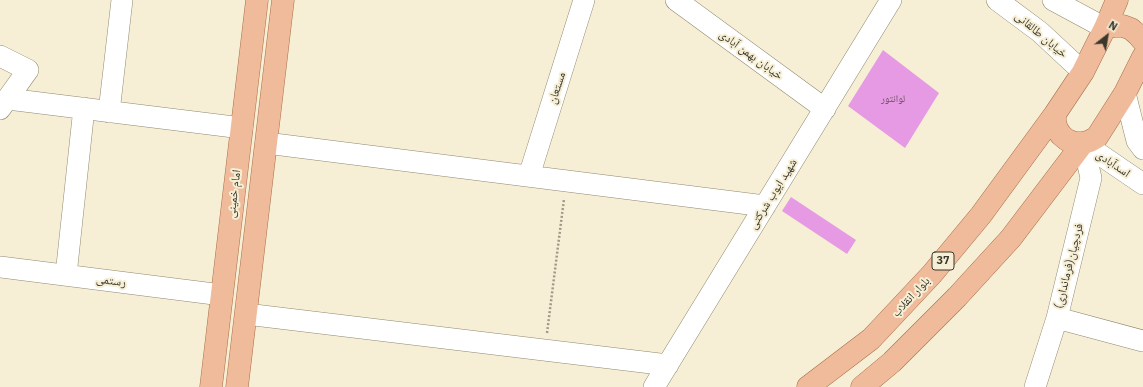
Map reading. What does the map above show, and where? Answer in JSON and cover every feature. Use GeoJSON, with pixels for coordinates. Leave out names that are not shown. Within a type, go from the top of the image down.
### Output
{"type":"FeatureCollection","features":[{"type":"Feature","properties":{"kind":"main road","name":"امام خمینی"},"geometry":{"type":"LineString","coordinates":[[211,387],[257,0]]}},
{"type":"Feature","properties":{"kind":"main road"},"geometry":{"type":"LineString","coordinates":[[237,387],[283,0]]}},
{"type":"Feature","properties":{"kind":"main road","name":"37"},"geometry":{"type":"LineString","coordinates":[[1055,114],[1083,72],[1117,0]]}},
{"type":"Feature","properties":{"kind":"main road"},"geometry":{"type":"LineString","coordinates":[[1105,28],[1123,26],[1131,29],[1143,41]]}},
{"type":"Feature","properties":{"kind":"main road"},"geometry":{"type":"LineString","coordinates":[[1055,114],[1057,129],[1067,140],[1075,143],[1090,142],[1097,137],[1125,93],[1143,57]]}},
{"type":"Feature","properties":{"kind":"main road","name":"بلوار انقلاب"},"geometry":{"type":"LineString","coordinates":[[808,387],[871,339],[932,274],[981,215],[1055,114]]}},
{"type":"Feature","properties":{"kind":"main road"},"geometry":{"type":"LineString","coordinates":[[862,387],[892,362],[957,297],[1011,238],[1083,143]]}},
{"type":"Feature","properties":{"kind":"street"},"geometry":{"type":"LineString","coordinates":[[109,112],[122,0]]}},
{"type":"Feature","properties":{"kind":"street","name":"مستعان"},"geometry":{"type":"LineString","coordinates":[[529,176],[584,0]]}},
{"type":"Feature","properties":{"kind":"street","name":"خیابان بهمن آبادی"},"geometry":{"type":"LineString","coordinates":[[676,0],[825,109]]}},
{"type":"Feature","properties":{"kind":"street","name":"شهید ایوب شرکتی"},"geometry":{"type":"LineString","coordinates":[[654,387],[891,0]]}},
{"type":"Feature","properties":{"kind":"street","name":"خیابان طالقانی"},"geometry":{"type":"LineString","coordinates":[[998,0],[1040,32],[1083,72]]}},
{"type":"Feature","properties":{"kind":"street"},"geometry":{"type":"LineString","coordinates":[[1053,0],[1105,28]]}},
{"type":"Feature","properties":{"kind":"street"},"geometry":{"type":"LineString","coordinates":[[0,56],[28,70],[4,104]]}},
{"type":"Feature","properties":{"kind":"street"},"geometry":{"type":"LineString","coordinates":[[1125,93],[1137,141],[1143,149]]}},
{"type":"Feature","properties":{"kind":"street"},"geometry":{"type":"LineString","coordinates":[[4,104],[84,108],[242,128]]}},
{"type":"Feature","properties":{"kind":"street"},"geometry":{"type":"LineString","coordinates":[[66,275],[84,108]]}},
{"type":"Feature","properties":{"kind":"street"},"geometry":{"type":"LineString","coordinates":[[266,143],[765,206]]}},
{"type":"Feature","properties":{"kind":"street","name":"اسدآبادی"},"geometry":{"type":"LineString","coordinates":[[1083,143],[1143,184]]}},
{"type":"Feature","properties":{"kind":"street","name":"فردچیان(فرمانداری)"},"geometry":{"type":"LineString","coordinates":[[1035,387],[1057,318],[1091,178],[1083,143]]}},
{"type":"Feature","properties":{"kind":"street","name":"رستمی"},"geometry":{"type":"LineString","coordinates":[[0,267],[222,295]]}},
{"type":"Feature","properties":{"kind":"street"},"geometry":{"type":"LineString","coordinates":[[246,314],[668,365]]}},
{"type":"Feature","properties":{"kind":"street"},"geometry":{"type":"LineString","coordinates":[[1057,318],[1143,341]]}},
{"type":"Feature","properties":{"kind":"path"},"geometry":{"type":"LineString","coordinates":[[545,350],[566,181]]}},
{"type":"Feature","properties":{"kind":"building"},"geometry":{"type":"Polygon","coordinates":[[[883,50],[939,93],[905,148],[848,106],[883,50]]]}},
{"type":"Feature","properties":{"kind":"building"},"geometry":{"type":"Polygon","coordinates":[[[791,197],[856,240],[847,254],[782,211],[791,197]]]}}]}
